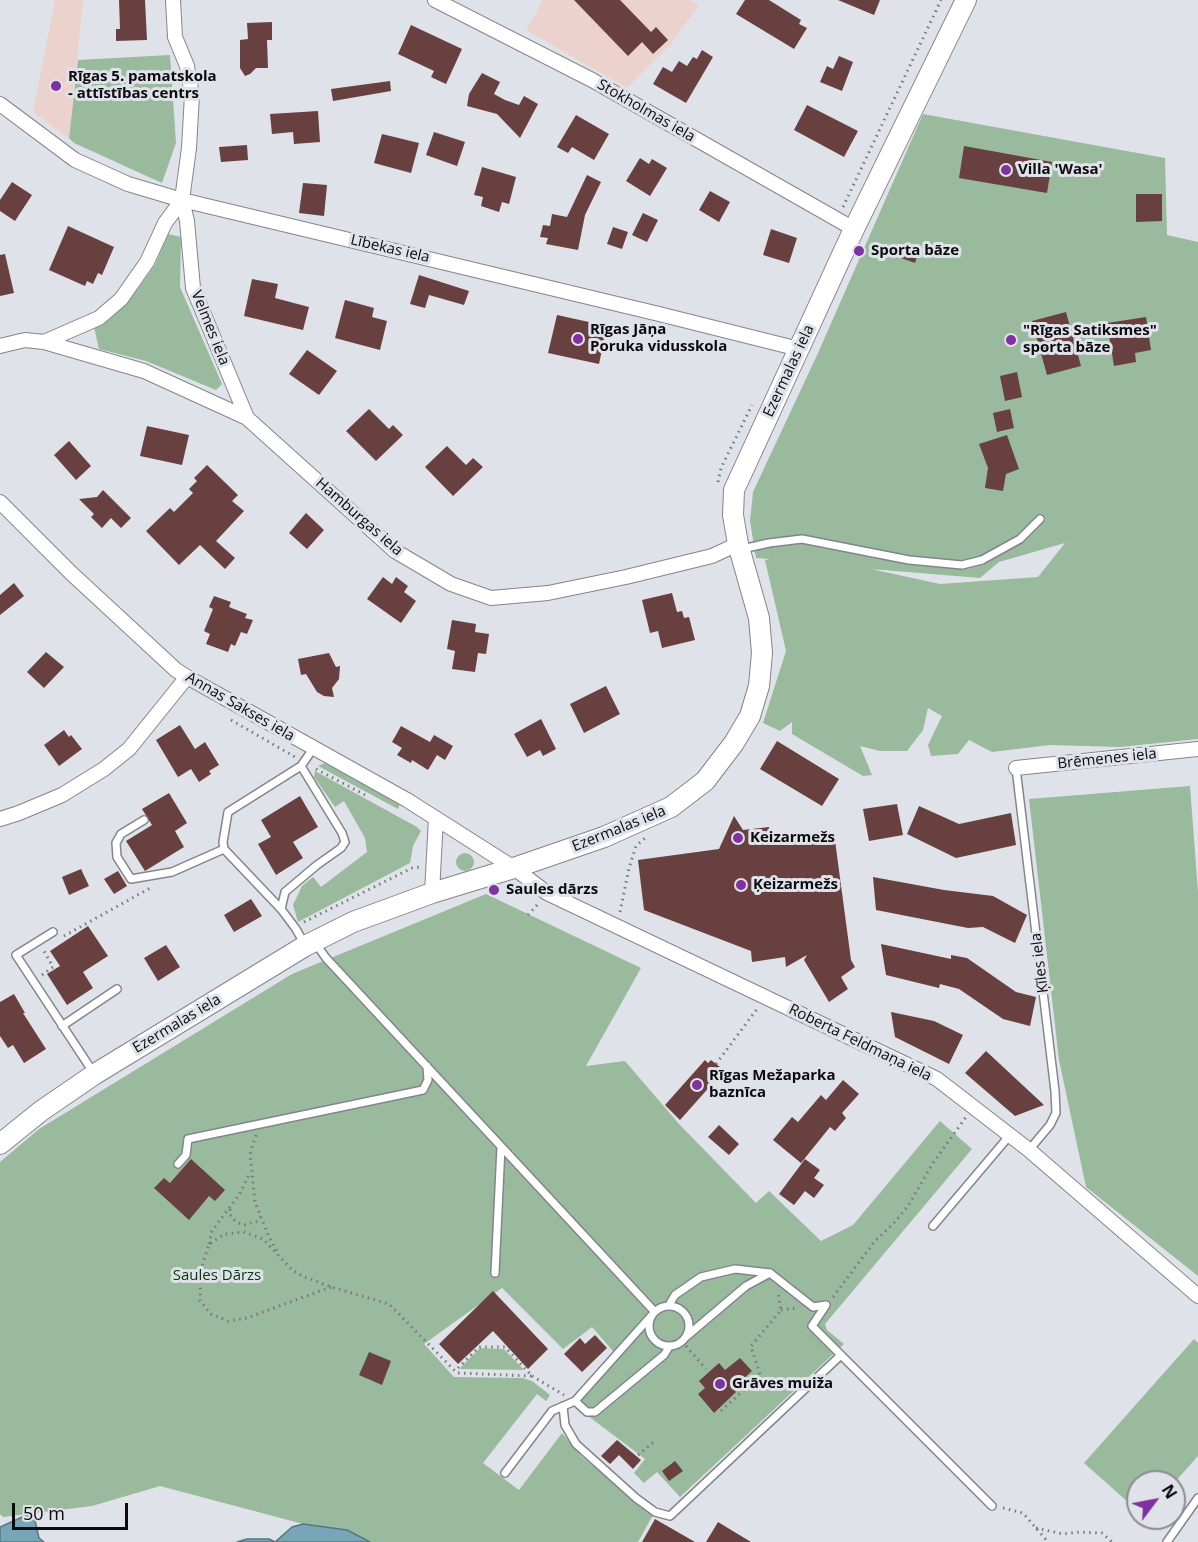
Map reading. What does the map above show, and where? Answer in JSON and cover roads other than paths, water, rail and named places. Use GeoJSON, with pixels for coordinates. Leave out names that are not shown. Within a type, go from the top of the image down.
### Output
{"type":"FeatureCollection","features":[{"type":"Feature","properties":{"kind":"street","name":"Velmes iela"},"geometry":{"type":"LineString","coordinates":[[173,0],[175,37],[188,66],[192,95],[189,148],[182,200],[187,221],[193,288],[247,418]]}},
{"type":"Feature","properties":{"kind":"street","name":"Stokholmas iela"},"geometry":{"type":"LineString","coordinates":[[435,0],[592,80],[847,225]]}},
{"type":"Feature","properties":{"kind":"street","name":"Ezermalas iela"},"geometry":{"type":"LineString","coordinates":[[0,1144],[40,1112],[95,1074],[310,944],[353,922],[432,893],[604,837],[671,807],[705,781],[734,743],[750,716],[759,686],[762,653],[759,618],[739,547],[733,515],[734,490],[799,349],[847,225],[966,0]]}},
{"type":"Feature","properties":{"kind":"street","name":"Lībekas iela"},"geometry":{"type":"LineString","coordinates":[[0,104],[75,160],[128,184],[182,200],[799,349]]}},
{"type":"Feature","properties":{"kind":"street","name":"Velmes iela"},"geometry":{"type":"LineString","coordinates":[[44,342],[99,318],[121,299],[147,262],[165,223],[182,200]]}},
{"type":"Feature","properties":{"kind":"street","name":"Hamburgas iela"},"geometry":{"type":"LineString","coordinates":[[0,346],[25,340],[44,342],[144,371],[247,418],[395,551],[451,584],[491,598],[548,593],[626,577],[739,547]]}},
{"type":"Feature","properties":{"kind":"street","name":"Annas Sakses iela"},"geometry":{"type":"LineString","coordinates":[[0,502],[71,573],[176,670],[407,800],[514,868]]}},
{"type":"Feature","properties":{"kind":"street"},"geometry":{"type":"LineString","coordinates":[[0,819],[62,795],[104,769],[129,749],[187,677]]}},
{"type":"Feature","properties":{"kind":"street","name":"Brēmenes iela"},"geometry":{"type":"LineString","coordinates":[[1016,768],[1198,749]]}},
{"type":"Feature","properties":{"kind":"street"},"geometry":{"type":"LineString","coordinates":[[432,893],[436,818]]}},
{"type":"Feature","properties":{"kind":"street","name":"Roberta Feldmaņa iela"},"geometry":{"type":"LineString","coordinates":[[514,868],[547,893],[937,1079],[1029,1150],[1198,1296]]}},
{"type":"Feature","properties":{"kind":"lane"},"geometry":{"type":"LineString","coordinates":[[739,547],[802,538],[909,560],[962,565],[982,561],[1020,539],[1040,519]]}},
{"type":"Feature","properties":{"kind":"lane"},"geometry":{"type":"LineString","coordinates":[[313,749],[301,766],[228,812],[222,842],[224,849],[281,909],[310,944],[326,958],[427,1066],[652,1313]]}},
{"type":"Feature","properties":{"kind":"lane"},"geometry":{"type":"LineString","coordinates":[[281,909],[285,892],[341,848],[345,842],[342,832],[301,766]]}},
{"type":"Feature","properties":{"kind":"lane","name":"Ķīles iela"},"geometry":{"type":"LineString","coordinates":[[1016,768],[1056,1113],[1050,1125],[1029,1150]]}},
{"type":"Feature","properties":{"kind":"lane"},"geometry":{"type":"LineString","coordinates":[[144,820],[121,834],[116,843],[117,857],[131,879],[172,872],[224,849]]}},
{"type":"Feature","properties":{"kind":"lane"},"geometry":{"type":"LineString","coordinates":[[53,932],[16,955],[95,1074]]}},
{"type":"Feature","properties":{"kind":"lane"},"geometry":{"type":"LineString","coordinates":[[62,1026],[117,989]]}},
{"type":"Feature","properties":{"kind":"lane"},"geometry":{"type":"LineString","coordinates":[[178,1164],[186,1155],[188,1138],[423,1090],[428,1080],[427,1066]]}},
{"type":"Feature","properties":{"kind":"lane"},"geometry":{"type":"LineString","coordinates":[[933,1226],[1010,1136]]}},
{"type":"Feature","properties":{"kind":"lane"},"geometry":{"type":"LineString","coordinates":[[495,1273],[501,1147]]}},
{"type":"Feature","properties":{"kind":"lane"},"geometry":{"type":"LineString","coordinates":[[505,1473],[552,1411],[575,1401],[652,1313],[669,1305],[675,1295],[701,1277],[735,1269],[773,1275],[813,1307],[826,1305],[812,1326],[992,1506]]}},
{"type":"Feature","properties":{"kind":"lane"},"geometry":{"type":"LineString","coordinates":[[652,1313],[648,1326],[651,1336],[659,1344],[669,1347],[680,1344],[746,1286],[773,1275]]}},
{"type":"Feature","properties":{"kind":"lane"},"geometry":{"type":"LineString","coordinates":[[669,1305],[680,1308],[687,1316],[690,1326],[687,1336]]}},
{"type":"Feature","properties":{"kind":"lane"},"geometry":{"type":"LineString","coordinates":[[575,1401],[587,1412],[595,1412],[664,1355],[669,1347]]}},
{"type":"Feature","properties":{"kind":"lane"},"geometry":{"type":"LineString","coordinates":[[563,1406],[565,1425],[576,1444],[636,1498],[655,1512],[670,1516],[841,1355]]}},
{"type":"Feature","properties":{"kind":"lane"},"geometry":{"type":"LineString","coordinates":[[1167,1542],[1198,1498]]}},
{"type":"Feature","properties":{"kind":"water"},"geometry":{"type":"Polygon","coordinates":[[[33,1512],[39,1538],[44,1542],[0,1542],[0,1527],[33,1512]]]}},
{"type":"Feature","properties":{"kind":"water"},"geometry":{"type":"Polygon","coordinates":[[[303,1524],[347,1530],[370,1542],[275,1542],[292,1527],[303,1524]]]}},
{"type":"Feature","properties":{"kind":"water"},"geometry":{"type":"Polygon","coordinates":[[[247,1539],[269,1539],[275,1542],[237,1542],[247,1539]]]}},
{"type":"Feature","properties":{"kind":"place","name":"Rīgas 5. pamatskola - attīstības centrs"},"geometry":{"type":"Point","coordinates":[56,86]}},
{"type":"Feature","properties":{"kind":"place","name":"Villa 'Wasa'"},"geometry":{"type":"Point","coordinates":[1006,170]}},
{"type":"Feature","properties":{"kind":"place","name":"Sporta bāze"},"geometry":{"type":"Point","coordinates":[859,251]}},
{"type":"Feature","properties":{"kind":"place","name":"Rīgas Jāņa Poruka vidusskola"},"geometry":{"type":"Point","coordinates":[578,339]}},
{"type":"Feature","properties":{"kind":"place","name":"\"Rīgas Satiksmes\" sporta bāze"},"geometry":{"type":"Point","coordinates":[1011,340]}},
{"type":"Feature","properties":{"kind":"place","name":"Keizarmežs"},"geometry":{"type":"Point","coordinates":[738,838]}},
{"type":"Feature","properties":{"kind":"place","name":"Ķeizarmežs"},"geometry":{"type":"Point","coordinates":[741,885]}},
{"type":"Feature","properties":{"kind":"place","name":"Saules dārzs"},"geometry":{"type":"Point","coordinates":[494,890]}},
{"type":"Feature","properties":{"kind":"place","name":"Rīgas Mežaparka baznīca"},"geometry":{"type":"Point","coordinates":[697,1085]}},
{"type":"Feature","properties":{"kind":"place","name":"Grāves muiža"},"geometry":{"type":"Point","coordinates":[720,1384]}},
{"type":"Feature","properties":{"kind":"park label","name":"Saules Dārzs"},"geometry":{"type":"Point","coordinates":[217,1276]}}]}
